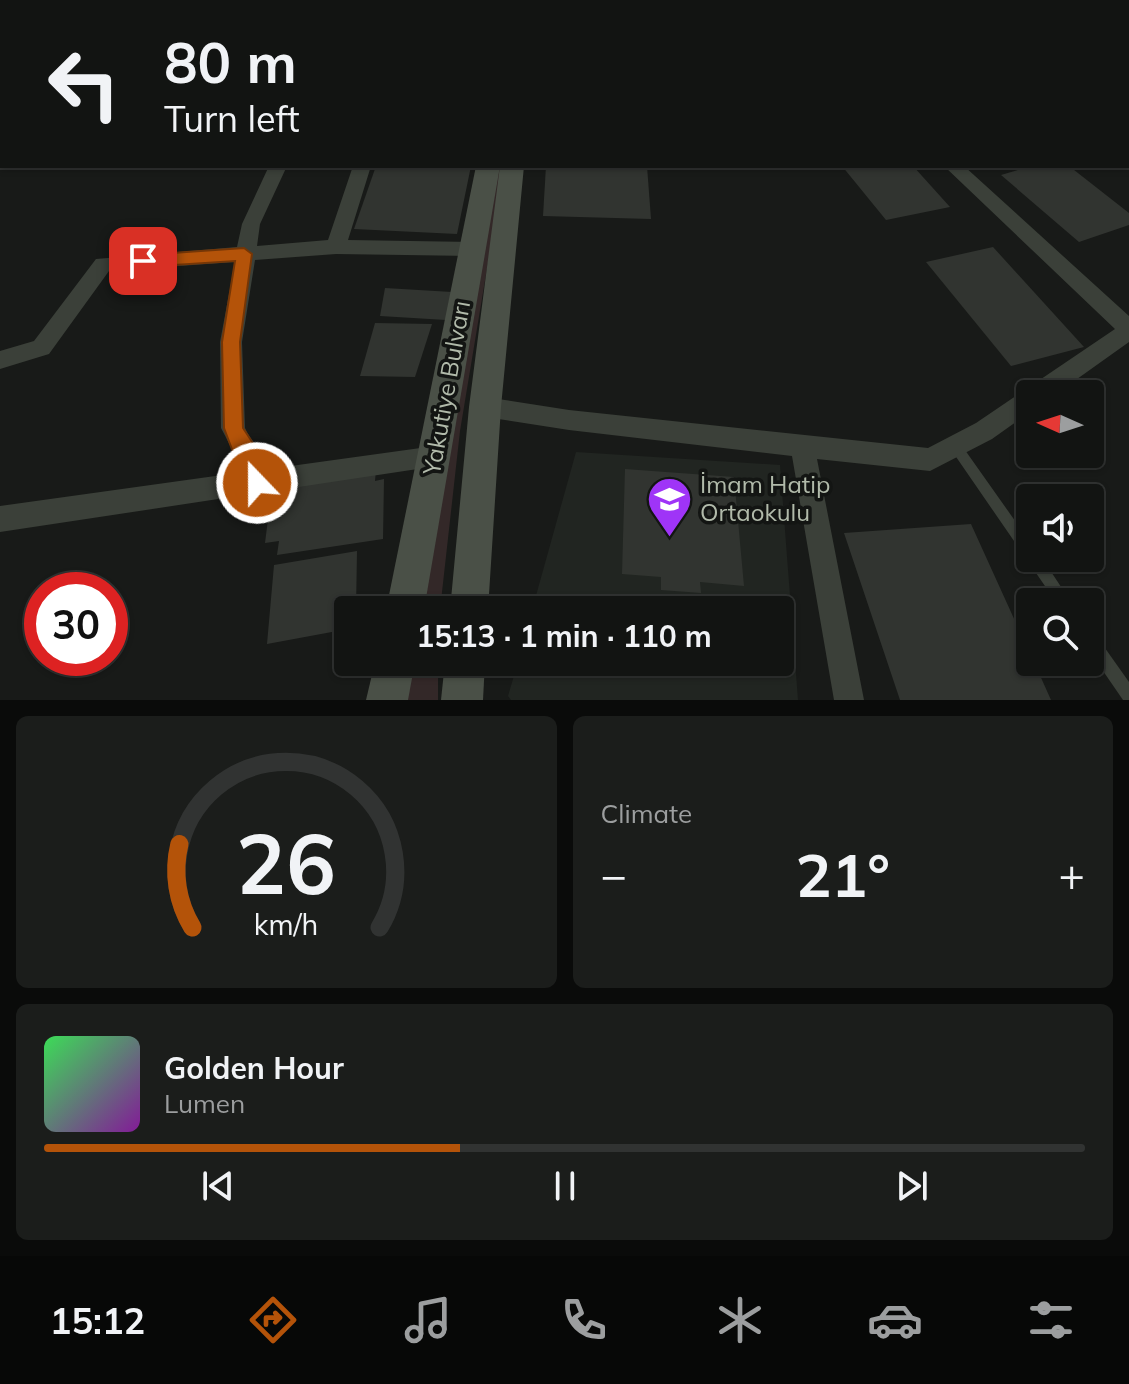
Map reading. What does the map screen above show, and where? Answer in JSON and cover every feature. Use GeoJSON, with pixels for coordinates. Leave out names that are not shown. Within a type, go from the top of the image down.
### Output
{"type":"FeatureCollection","features":[{"type":"Feature","properties":{"kind":"main road","name":"Yakutiye Bulvarı"},"geometry":{"type":"LineString","coordinates":[[408,596],[488,168]]}},
{"type":"Feature","properties":{"kind":"main road","name":"Yakutiye Bulvarı"},"geometry":{"type":"LineString","coordinates":[[470,596],[485,407],[512,168]]}},
{"type":"Feature","properties":{"kind":"main road"},"geometry":{"type":"LineString","coordinates":[[387,700],[392,676]]}},
{"type":"Feature","properties":{"kind":"main road"},"geometry":{"type":"LineString","coordinates":[[462,700],[464,676]]}},
{"type":"Feature","properties":{"kind":"street"},"geometry":{"type":"LineString","coordinates":[[257,483],[256,463],[240,445],[233,428],[231,342],[251,224],[277,168]]}},
{"type":"Feature","properties":{"kind":"street"},"geometry":{"type":"LineString","coordinates":[[336,247],[361,168]]}},
{"type":"Feature","properties":{"kind":"street"},"geometry":{"type":"LineString","coordinates":[[960,168],[1129,330],[1058,380]]}},
{"type":"Feature","properties":{"kind":"street"},"geometry":{"type":"LineString","coordinates":[[0,360],[41,348],[103,264],[336,247],[473,249]]}},
{"type":"Feature","properties":{"kind":"street"},"geometry":{"type":"LineString","coordinates":[[485,407],[930,460],[1016,408]]}},
{"type":"Feature","properties":{"kind":"street"},"geometry":{"type":"LineString","coordinates":[[803,447],[849,700]]}},
{"type":"Feature","properties":{"kind":"street"},"geometry":{"type":"LineString","coordinates":[[0,519],[435,457]]}},
{"type":"Feature","properties":{"kind":"lane"},"geometry":{"type":"LineString","coordinates":[[956,447],[1016,533]]}},
{"type":"Feature","properties":{"kind":"lane"},"geometry":{"type":"LineString","coordinates":[[1104,659],[1129,695]]}},
{"type":"Feature","properties":{"kind":"shaded area"},"geometry":{"type":"Polygon","coordinates":[[[497,168],[504,168],[460,431],[442,596],[421,596],[497,168]]]}},
{"type":"Feature","properties":{"kind":"shaded area","name":"İmam Hatip Ortaokulu"},"geometry":{"type":"Polygon","coordinates":[[[576,452],[780,465],[790,596],[536,596],[576,452]]]}},
{"type":"Feature","properties":{"kind":"shaded area","name":"İmam Hatip Ortaokulu"},"geometry":{"type":"Polygon","coordinates":[[[794,648],[798,700],[511,700],[508,696],[514,676],[794,676],[794,648]]]}},
{"type":"Feature","properties":{"kind":"shaded area"},"geometry":{"type":"Polygon","coordinates":[[[408,676],[438,676],[438,700],[404,700],[408,676]]]}},
{"type":"Feature","properties":{"kind":"building"},"geometry":{"type":"Polygon","coordinates":[[[375,168],[471,168],[457,234],[354,229],[375,168]]]}},
{"type":"Feature","properties":{"kind":"building"},"geometry":{"type":"Polygon","coordinates":[[[546,168],[647,168],[651,219],[543,216],[546,168]]]}},
{"type":"Feature","properties":{"kind":"building"},"geometry":{"type":"Polygon","coordinates":[[[844,168],[915,168],[950,207],[886,220],[844,168]]]}},
{"type":"Feature","properties":{"kind":"building"},"geometry":{"type":"Polygon","coordinates":[[[1024,168],[1072,168],[1129,213],[1129,225],[1079,242],[1001,175],[1024,168]]]}},
{"type":"Feature","properties":{"kind":"building"},"geometry":{"type":"Polygon","coordinates":[[[993,247],[1084,347],[1011,366],[926,262],[993,247]]]}},
{"type":"Feature","properties":{"kind":"building"},"geometry":{"type":"Polygon","coordinates":[[[385,288],[452,292],[446,320],[380,316],[385,288]]]}},
{"type":"Feature","properties":{"kind":"building"},"geometry":{"type":"Polygon","coordinates":[[[375,323],[432,324],[415,377],[360,376],[375,323]]]}},
{"type":"Feature","properties":{"kind":"building"},"geometry":{"type":"Polygon","coordinates":[[[376,469],[375,481],[384,479],[383,539],[277,555],[279,541],[265,543],[272,487],[376,469]]]}},
{"type":"Feature","properties":{"kind":"building"},"geometry":{"type":"Polygon","coordinates":[[[625,469],[734,477],[744,586],[700,582],[701,593],[661,590],[661,577],[622,574],[625,469]]]}},
{"type":"Feature","properties":{"kind":"building"},"geometry":{"type":"Polygon","coordinates":[[[971,524],[1016,623],[1016,676],[1040,676],[1051,700],[900,700],[844,533],[971,524]]]}},
{"type":"Feature","properties":{"kind":"building"},"geometry":{"type":"Polygon","coordinates":[[[357,551],[356,596],[334,596],[334,632],[267,644],[274,565],[357,551]]]}},
{"type":"Feature","properties":{"kind":"place","name":"İmam Hatip Ortaokulu"},"geometry":{"type":"Point","coordinates":[669,538]}},
{"type":"Feature","properties":{"kind":"route"},"geometry":{"type":"LineString","coordinates":[[143,261],[244,254],[231,342],[233,428],[240,445],[256,463],[257,483]]}}]}
